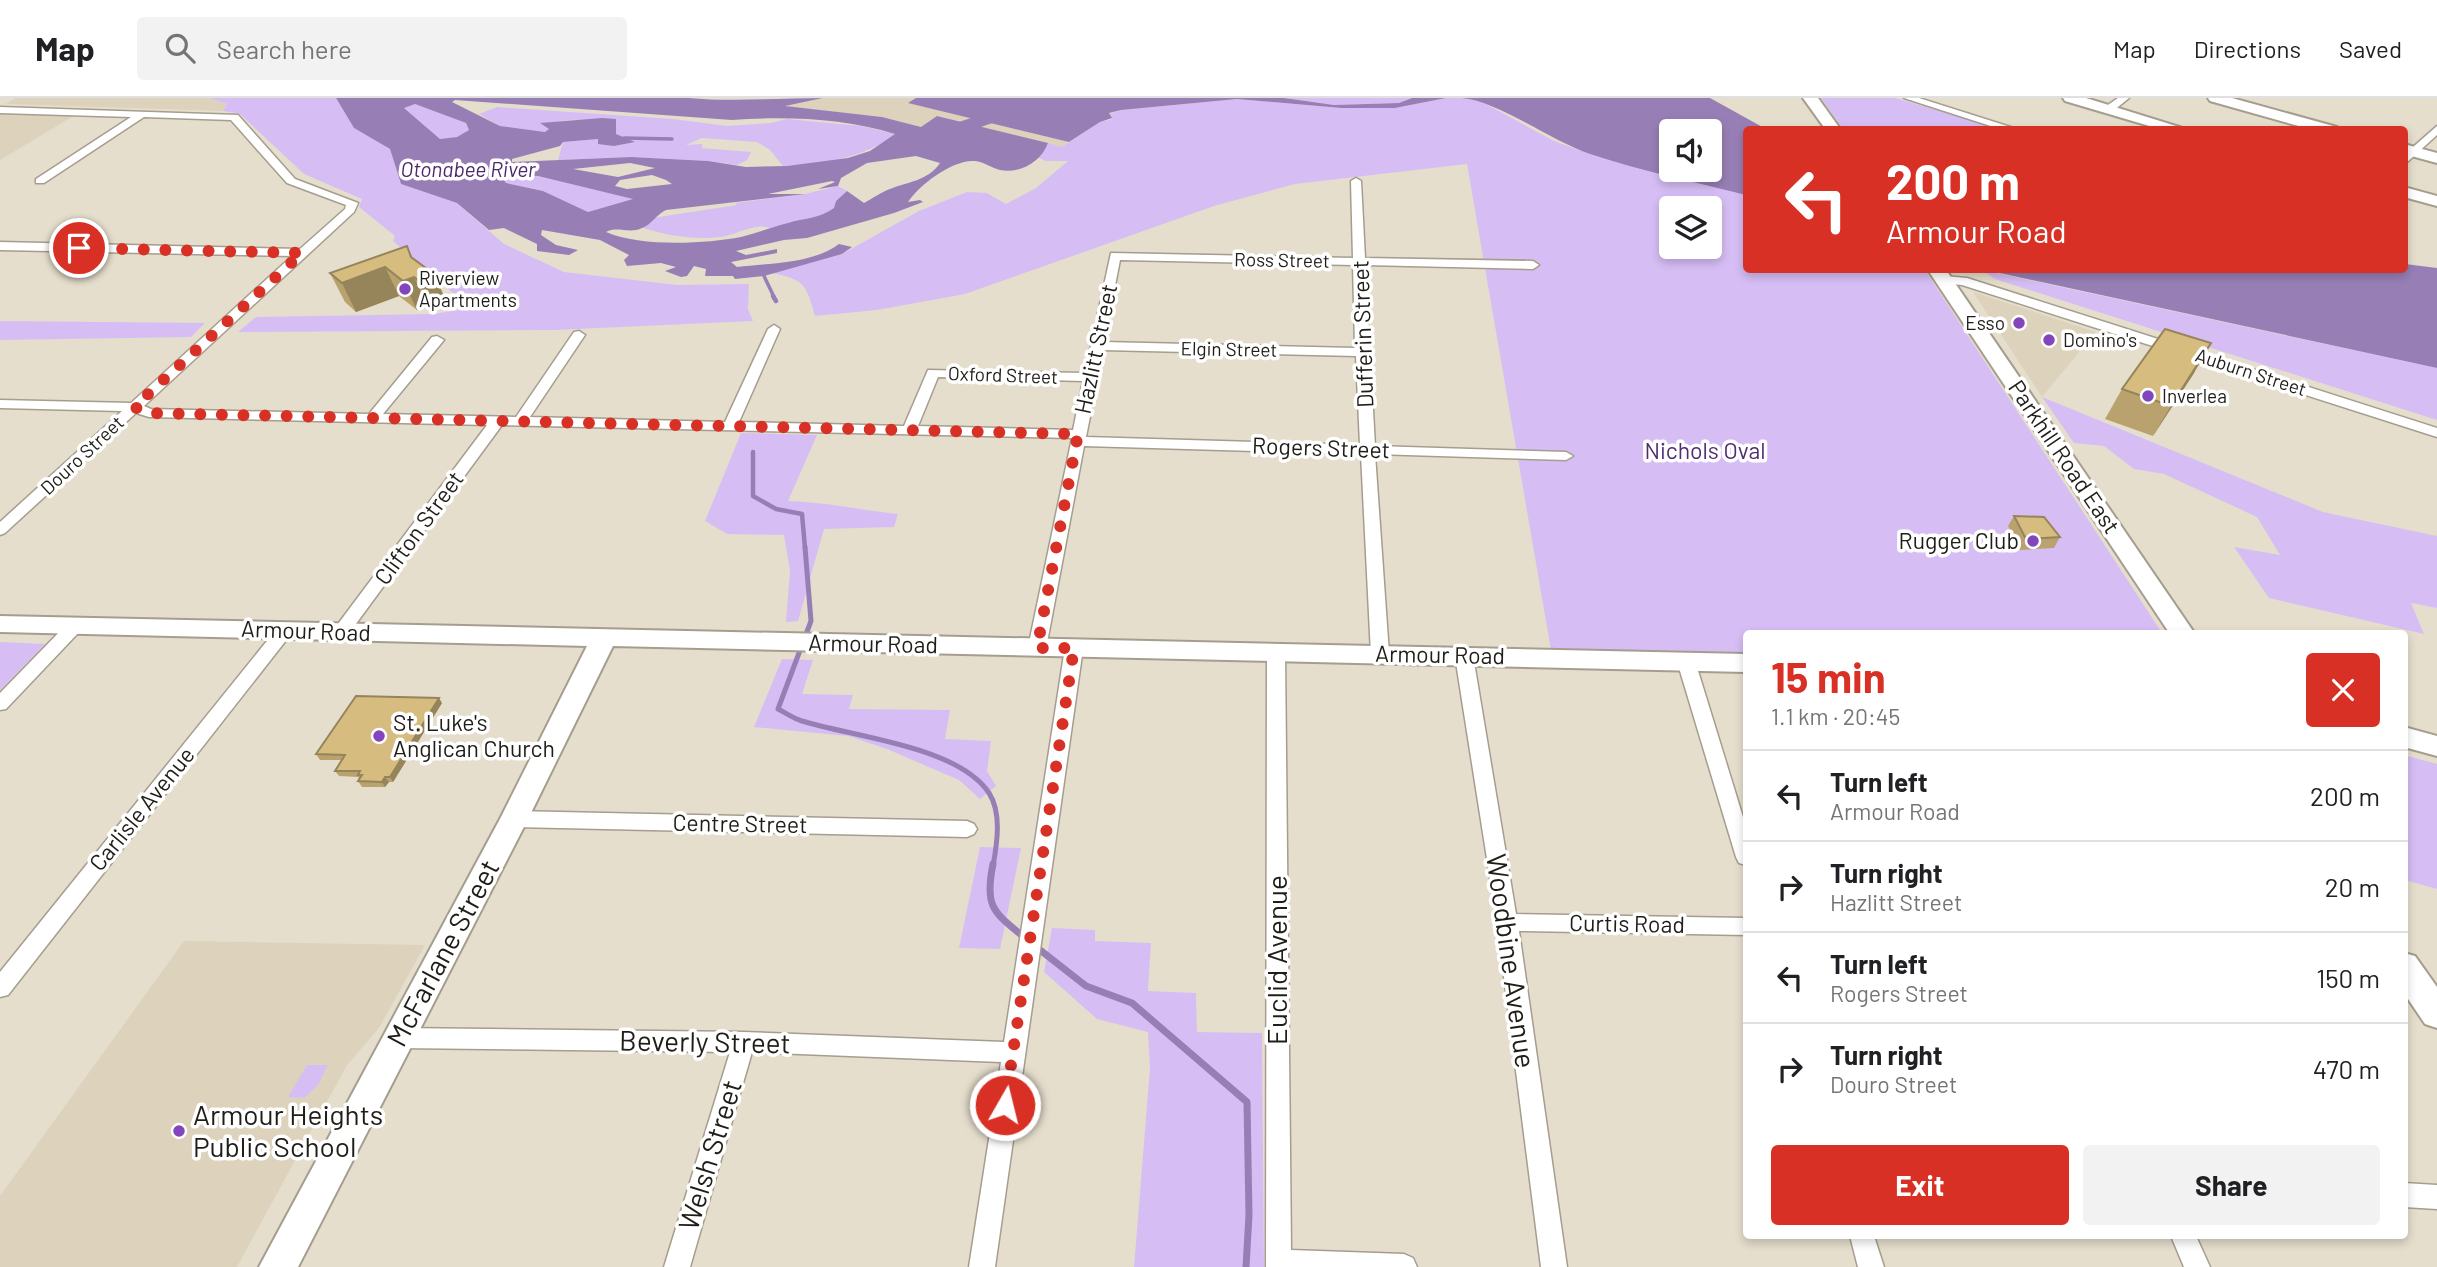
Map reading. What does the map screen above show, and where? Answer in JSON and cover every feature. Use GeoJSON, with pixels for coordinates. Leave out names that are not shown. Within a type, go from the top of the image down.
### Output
{"type":"FeatureCollection","features":[{"type":"Feature","properties":{"kind":"main road"},"geometry":{"type":"LineString","coordinates":[[1810,98],[1830,126]]}},
{"type":"Feature","properties":{"kind":"main road"},"geometry":{"type":"LineString","coordinates":[[2070,98],[2109,109],[2149,126]]}},
{"type":"Feature","properties":{"kind":"main road"},"geometry":{"type":"LineString","coordinates":[[2215,98],[2317,126]]}},
{"type":"Feature","properties":{"kind":"main road"},"geometry":{"type":"LineString","coordinates":[[2408,154],[2437,158]]}},
{"type":"Feature","properties":{"kind":"main road"},"geometry":{"type":"LineString","coordinates":[[2408,193],[2437,201]]}},
{"type":"Feature","properties":{"kind":"main road","name":"Parkhill Road East"},"geometry":{"type":"LineString","coordinates":[[1941,275],[2180,630]]}},
{"type":"Feature","properties":{"kind":"main road","name":"Armour Road"},"geometry":{"type":"LineString","coordinates":[[0,624],[1743,663]]}},
{"type":"Feature","properties":{"kind":"main road","name":"McFarlane Street"},"geometry":{"type":"LineString","coordinates":[[278,1267],[514,818],[604,638]]}},
{"type":"Feature","properties":{"kind":"main road"},"geometry":{"type":"LineString","coordinates":[[2408,738],[2437,746]]}},
{"type":"Feature","properties":{"kind":"main road"},"geometry":{"type":"LineString","coordinates":[[2408,972],[2437,1014]]}},
{"type":"Feature","properties":{"kind":"street"},"geometry":{"type":"LineString","coordinates":[[1909,98],[2002,126]]}},
{"type":"Feature","properties":{"kind":"street"},"geometry":{"type":"LineString","coordinates":[[2109,109],[2124,98]]}},
{"type":"Feature","properties":{"kind":"street"},"geometry":{"type":"LineString","coordinates":[[0,110],[144,113]]}},
{"type":"Feature","properties":{"kind":"street"},"geometry":{"type":"LineString","coordinates":[[40,181],[144,113]]}},
{"type":"Feature","properties":{"kind":"street","name":"Douro Street"},"geometry":{"type":"LineString","coordinates":[[0,530],[350,210],[352,203],[345,199],[291,181],[234,117],[144,113]]}},
{"type":"Feature","properties":{"kind":"street"},"geometry":{"type":"LineString","coordinates":[[2408,154],[2437,129]]}},
{"type":"Feature","properties":{"kind":"street","name":"Dufferin Street"},"geometry":{"type":"LineString","coordinates":[[1356,181],[1362,352],[1380,654]]}},
{"type":"Feature","properties":{"kind":"street"},"geometry":{"type":"LineString","coordinates":[[0,246],[302,253]]}},
{"type":"Feature","properties":{"kind":"street","name":"Ross Street"},"geometry":{"type":"LineString","coordinates":[[1115,256],[1533,265]]}},
{"type":"Feature","properties":{"kind":"street","name":"Hazlitt Street"},"geometry":{"type":"LineString","coordinates":[[1037,648],[1115,256]]}},
{"type":"Feature","properties":{"kind":"street","name":"Auburn Street"},"geometry":{"type":"LineString","coordinates":[[1941,275],[2437,433]]}},
{"type":"Feature","properties":{"kind":"street"},"geometry":{"type":"LineString","coordinates":[[731,425],[774,329]]}},
{"type":"Feature","properties":{"kind":"street"},"geometry":{"type":"LineString","coordinates":[[519,423],[579,335]]}},
{"type":"Feature","properties":{"kind":"street"},"geometry":{"type":"LineString","coordinates":[[372,419],[437,340]]}},
{"type":"Feature","properties":{"kind":"street","name":"Elgin Street"},"geometry":{"type":"LineString","coordinates":[[1097,346],[1362,352]]}},
{"type":"Feature","properties":{"kind":"street","name":"Oxford Street"},"geometry":{"type":"LineString","coordinates":[[911,429],[933,373],[1091,377]]}},
{"type":"Feature","properties":{"kind":"street","name":"Rogers Street"},"geometry":{"type":"LineString","coordinates":[[0,404],[134,407],[149,413],[496,423],[911,429],[1078,438],[1566,456]]}},
{"type":"Feature","properties":{"kind":"street","name":"Clifton Street"},"geometry":{"type":"LineString","coordinates":[[341,632],[496,423]]}},
{"type":"Feature","properties":{"kind":"street"},"geometry":{"type":"LineString","coordinates":[[0,704],[76,625]]}},
{"type":"Feature","properties":{"kind":"street","name":"Carlisle Avenue"},"geometry":{"type":"LineString","coordinates":[[0,988],[285,630]]}},
{"type":"Feature","properties":{"kind":"street"},"geometry":{"type":"LineString","coordinates":[[982,1267],[1074,648]]}},
{"type":"Feature","properties":{"kind":"street","name":"Euclid Avenue"},"geometry":{"type":"LineString","coordinates":[[1276,652],[1279,1265]]}},
{"type":"Feature","properties":{"kind":"street","name":"Woodbine Avenue"},"geometry":{"type":"LineString","coordinates":[[1464,656],[1507,922],[1554,1267]]}},
{"type":"Feature","properties":{"kind":"street"},"geometry":{"type":"LineString","coordinates":[[1686,661],[1743,847]]}},
{"type":"Feature","properties":{"kind":"street","name":"Centre Street"},"geometry":{"type":"LineString","coordinates":[[514,818],[967,829]]}},
{"type":"Feature","properties":{"kind":"street","name":"Curtis Road"},"geometry":{"type":"LineString","coordinates":[[1507,922],[1743,926]]}},
{"type":"Feature","properties":{"kind":"street","name":"Beverly Street"},"geometry":{"type":"LineString","coordinates":[[398,1038],[744,1042],[1013,1052]]}},
{"type":"Feature","properties":{"kind":"street","name":"Welsh Street"},"geometry":{"type":"LineString","coordinates":[[677,1267],[744,1042]]}},
{"type":"Feature","properties":{"kind":"street"},"geometry":{"type":"LineString","coordinates":[[2408,1195],[2437,1197]]}},
{"type":"Feature","properties":{"kind":"street"},"geometry":{"type":"LineString","coordinates":[[1863,1239],[1871,1267]]}},
{"type":"Feature","properties":{"kind":"street"},"geometry":{"type":"LineString","coordinates":[[2184,1239],[2197,1267]]}},
{"type":"Feature","properties":{"kind":"street"},"geometry":{"type":"LineString","coordinates":[[1279,1265],[1404,1267]]}},
{"type":"Feature","properties":{"kind":"shaded area"},"geometry":{"type":"Polygon","coordinates":[[[16,98],[210,98],[227,104],[223,111],[6,104],[16,98]]]}},
{"type":"Feature","properties":{"kind":"shaded area"},"geometry":{"type":"Polygon","coordinates":[[[823,98],[916,98],[909,103],[1069,142],[1062,147],[938,116],[922,127],[882,117],[782,106],[823,98]]]}},
{"type":"Feature","properties":{"kind":"shaded area"},"geometry":{"type":"Polygon","coordinates":[[[0,113],[75,115],[0,160],[0,113]]]}},
{"type":"Feature","properties":{"kind":"shaded area"},"geometry":{"type":"Polygon","coordinates":[[[1973,292],[2096,332],[2042,397],[1973,292]]]}},
{"type":"Feature","properties":{"kind":"shaded area","name":"Armour Heights Public School"},"geometry":{"type":"Polygon","coordinates":[[[184,941],[425,945],[379,1028],[347,1065],[237,1267],[0,1267],[0,1196],[184,941]]]}},
{"type":"Feature","properties":{"kind":"green space"},"geometry":{"type":"Polygon","coordinates":[[[210,98],[336,98],[354,128],[390,149],[401,184],[457,203],[504,244],[564,272],[678,285],[749,284],[748,309],[753,321],[555,330],[238,332],[256,317],[433,314],[478,307],[453,293],[393,241],[395,236],[359,207],[362,199],[304,174],[240,114],[223,111],[227,104],[210,98]]]}},
{"type":"Feature","properties":{"kind":"green space"},"geometry":{"type":"Polygon","coordinates":[[[1284,98],[1412,98],[1399,103],[1334,105],[1284,98]]]}},
{"type":"Feature","properties":{"kind":"green space","name":"Nichols Oval"},"geometry":{"type":"Polygon","coordinates":[[[1446,98],[1467,98],[1484,103],[1554,141],[1590,154],[1659,172],[1659,182],[1697,182],[1743,194],[1743,273],[1927,273],[2160,630],[1743,630],[1743,653],[1551,650],[1467,164],[1295,184],[1214,206],[965,294],[877,310],[815,316],[803,285],[791,278],[772,273],[842,254],[919,211],[967,192],[987,193],[1006,204],[1036,188],[1068,161],[1046,161],[1039,158],[1048,143],[1062,147],[1100,122],[1112,119],[1109,114],[1121,110],[1237,99],[1341,108],[1395,108],[1446,98]]]}},
{"type":"Feature","properties":{"kind":"green space"},"geometry":{"type":"Polygon","coordinates":[[[1821,98],[1895,98],[1991,126],[1841,126],[1821,98]]]}},
{"type":"Feature","properties":{"kind":"green space"},"geometry":{"type":"Polygon","coordinates":[[[415,104],[466,123],[469,130],[457,137],[440,139],[404,108],[415,104]]]}},
{"type":"Feature","properties":{"kind":"green space"},"geometry":{"type":"Polygon","coordinates":[[[497,107],[673,119],[727,126],[771,123],[787,119],[861,126],[896,134],[858,154],[787,166],[783,166],[770,150],[757,142],[702,138],[686,145],[702,144],[702,148],[751,152],[747,160],[737,165],[631,157],[558,160],[563,142],[598,139],[614,146],[633,142],[616,134],[615,119],[568,120],[541,124],[550,129],[545,132],[500,126],[479,114],[497,107]]]}},
{"type":"Feature","properties":{"kind":"green space"},"geometry":{"type":"Polygon","coordinates":[[[538,176],[635,199],[588,212],[543,191],[506,183],[502,177],[538,176]]]}},
{"type":"Feature","properties":{"kind":"green space"},"geometry":{"type":"Polygon","coordinates":[[[838,186],[847,191],[836,201],[834,208],[820,217],[770,228],[754,228],[726,236],[695,238],[643,228],[652,218],[805,194],[838,186]]]}},
{"type":"Feature","properties":{"kind":"green space"},"geometry":{"type":"Polygon","coordinates":[[[1986,273],[2437,368],[2437,420],[1995,279],[1986,273]]]}},
{"type":"Feature","properties":{"kind":"green space"},"geometry":{"type":"Polygon","coordinates":[[[0,321],[205,323],[191,337],[0,340],[0,321]]]}},
{"type":"Feature","properties":{"kind":"green space"},"geometry":{"type":"Polygon","coordinates":[[[2042,397],[2323,512],[2437,536],[2437,608],[2411,603],[2424,634],[2269,598],[2234,547],[2280,555],[2257,517],[2164,474],[2134,469],[2104,446],[2074,443],[2042,397]]]}},
{"type":"Feature","properties":{"kind":"green space"},"geometry":{"type":"Polygon","coordinates":[[[741,433],[817,435],[788,501],[898,514],[894,527],[824,529],[798,621],[786,622],[790,571],[784,535],[727,534],[705,521],[741,433]]]}},
{"type":"Feature","properties":{"kind":"green space"},"geometry":{"type":"Polygon","coordinates":[[[0,642],[45,644],[0,690],[0,642]]]}},
{"type":"Feature","properties":{"kind":"green space"},"geometry":{"type":"Polygon","coordinates":[[[782,659],[813,660],[802,694],[853,695],[849,709],[950,710],[945,739],[991,741],[987,771],[996,786],[980,799],[959,780],[887,749],[848,736],[754,727],[782,659]]]}},
{"type":"Feature","properties":{"kind":"green space"},"geometry":{"type":"Polygon","coordinates":[[[2408,756],[2437,764],[2437,889],[2408,881],[2408,756]]]}},
{"type":"Feature","properties":{"kind":"green space"},"geometry":{"type":"Polygon","coordinates":[[[980,847],[1021,848],[1000,949],[959,948],[980,847]]]}},
{"type":"Feature","properties":{"kind":"green space"},"geometry":{"type":"Polygon","coordinates":[[[1052,928],[1095,930],[1095,941],[1151,943],[1148,991],[1196,993],[1197,1032],[1262,1033],[1264,1267],[1134,1267],[1150,1068],[1148,1032],[1097,1019],[1044,972],[1052,928]]]}},
{"type":"Feature","properties":{"kind":"green space"},"geometry":{"type":"Polygon","coordinates":[[[307,1065],[328,1065],[318,1085],[304,1098],[288,1097],[307,1065]]]}},
{"type":"Feature","properties":{"kind":"water","name":"Otonabee River"},"geometry":{"type":"Polygon","coordinates":[[[336,98],[823,98],[785,106],[882,117],[921,127],[937,116],[1048,143],[1035,161],[1015,170],[1000,170],[975,161],[957,164],[928,181],[908,202],[923,202],[894,213],[807,238],[784,240],[736,251],[746,255],[777,249],[777,253],[731,262],[737,267],[804,259],[828,251],[839,244],[852,247],[842,254],[764,276],[735,279],[733,276],[705,276],[706,269],[694,266],[687,276],[681,277],[665,271],[676,267],[661,263],[627,266],[624,260],[629,255],[600,240],[542,230],[541,235],[556,245],[578,250],[569,255],[537,251],[537,244],[504,228],[489,230],[457,203],[401,184],[390,149],[354,128],[336,98]],[[455,100],[452,102],[500,126],[545,132],[549,129],[540,123],[616,119],[616,134],[635,142],[614,146],[598,144],[598,139],[563,142],[560,146],[512,159],[512,162],[631,157],[708,161],[746,167],[787,166],[848,158],[870,151],[895,134],[835,121],[773,118],[732,120],[455,100]],[[415,104],[404,108],[440,139],[457,137],[469,130],[466,123],[415,104]],[[916,156],[867,163],[841,178],[838,186],[818,189],[835,182],[832,181],[768,194],[805,194],[666,210],[642,228],[606,232],[636,240],[672,243],[741,237],[823,214],[834,208],[836,201],[847,191],[864,203],[887,190],[930,174],[940,163],[916,156]],[[630,163],[573,169],[618,177],[655,168],[630,163]],[[507,175],[502,177],[506,183],[543,191],[588,212],[633,199],[538,176],[507,175]],[[652,175],[620,180],[615,186],[627,189],[672,184],[652,175]]]}},
{"type":"Feature","properties":{"kind":"water"},"geometry":{"type":"Polygon","coordinates":[[[916,98],[1284,98],[1334,105],[1399,103],[1412,98],[1446,98],[1395,108],[1341,108],[1237,99],[1121,110],[1109,113],[1112,118],[1100,122],[1069,142],[908,103],[916,98]]]}},
{"type":"Feature","properties":{"kind":"water"},"geometry":{"type":"Polygon","coordinates":[[[1462,98],[1710,98],[1761,126],[1743,126],[1743,194],[1693,182],[1722,182],[1722,119],[1659,119],[1659,174],[1590,154],[1492,106],[1462,98]]]}},
{"type":"Feature","properties":{"kind":"water"},"geometry":{"type":"Polygon","coordinates":[[[2408,264],[2437,268],[2437,368],[2000,273],[2408,273],[2408,264]]]}},
{"type":"Feature","properties":{"kind":"building"},"geometry":{"type":"Polygon","coordinates":[[[407,246],[411,257],[434,274],[418,280],[414,277],[403,281],[385,267],[342,283],[330,273],[407,246]]]}},
{"type":"Feature","properties":{"kind":"building"},"geometry":{"type":"Polygon","coordinates":[[[2165,329],[2211,343],[2171,406],[2122,389],[2165,329]]]}},
{"type":"Feature","properties":{"kind":"building"},"geometry":{"type":"Polygon","coordinates":[[[2014,516],[2044,517],[2060,537],[2026,539],[2014,516]]]}},
{"type":"Feature","properties":{"kind":"building","name":"St. Luke's Anglican Church"},"geometry":{"type":"Polygon","coordinates":[[[356,696],[439,698],[390,777],[385,777],[382,782],[358,781],[362,775],[358,775],[360,771],[335,771],[345,755],[316,754],[356,696]]]}},
{"type":"Feature","properties":{"kind":"waterway","name":"Otonabee River"},"geometry":{"type":"LineString","coordinates":[[930,138],[1048,98]]}},
{"type":"Feature","properties":{"kind":"waterway"},"geometry":{"type":"LineString","coordinates":[[624,138],[672,139]]}},
{"type":"Feature","properties":{"kind":"waterway"},"geometry":{"type":"LineString","coordinates":[[764,276],[774,297]]}},
{"type":"Feature","properties":{"kind":"waterway"},"geometry":{"type":"LineString","coordinates":[[773,296],[776,301]]}},
{"type":"Feature","properties":{"kind":"waterway"},"geometry":{"type":"LineString","coordinates":[[753,452],[753,496],[776,509],[802,514],[805,548]]}},
{"type":"Feature","properties":{"kind":"waterway"},"geometry":{"type":"LineString","coordinates":[[805,547],[811,621],[778,709],[802,721],[930,754],[954,764],[974,777],[989,793],[996,810],[997,839],[993,866]]}},
{"type":"Feature","properties":{"kind":"waterway"},"geometry":{"type":"LineString","coordinates":[[993,864],[990,890],[994,908],[1025,938]]}},
{"type":"Feature","properties":{"kind":"waterway"},"geometry":{"type":"LineString","coordinates":[[1035,946],[1086,986],[1132,1003],[1247,1102],[1249,1215],[1246,1267]]}},
{"type":"Feature","properties":{"kind":"place","name":"Riverview Apartments"},"geometry":{"type":"Point","coordinates":[405,289]}},
{"type":"Feature","properties":{"kind":"place","name":"Esso"},"geometry":{"type":"Point","coordinates":[2019,323]}},
{"type":"Feature","properties":{"kind":"place","name":"Domino's"},"geometry":{"type":"Point","coordinates":[2049,340]}},
{"type":"Feature","properties":{"kind":"place","name":"Inverlea"},"geometry":{"type":"Point","coordinates":[2148,396]}},
{"type":"Feature","properties":{"kind":"place","name":"Rugger Club"},"geometry":{"type":"Point","coordinates":[2033,541]}},
{"type":"Feature","properties":{"kind":"place","name":"St. Luke's Anglican Church"},"geometry":{"type":"Point","coordinates":[379,736]}},
{"type":"Feature","properties":{"kind":"place","name":"Armour Heights Public School"},"geometry":{"type":"Point","coordinates":[179,1131]}},
{"type":"Feature","properties":{"kind":"route"},"geometry":{"type":"LineString","coordinates":[[79,248],[302,253],[134,407],[149,413],[496,423],[731,425],[1078,434],[1037,648],[1074,648],[1005,1105]]}}]}
